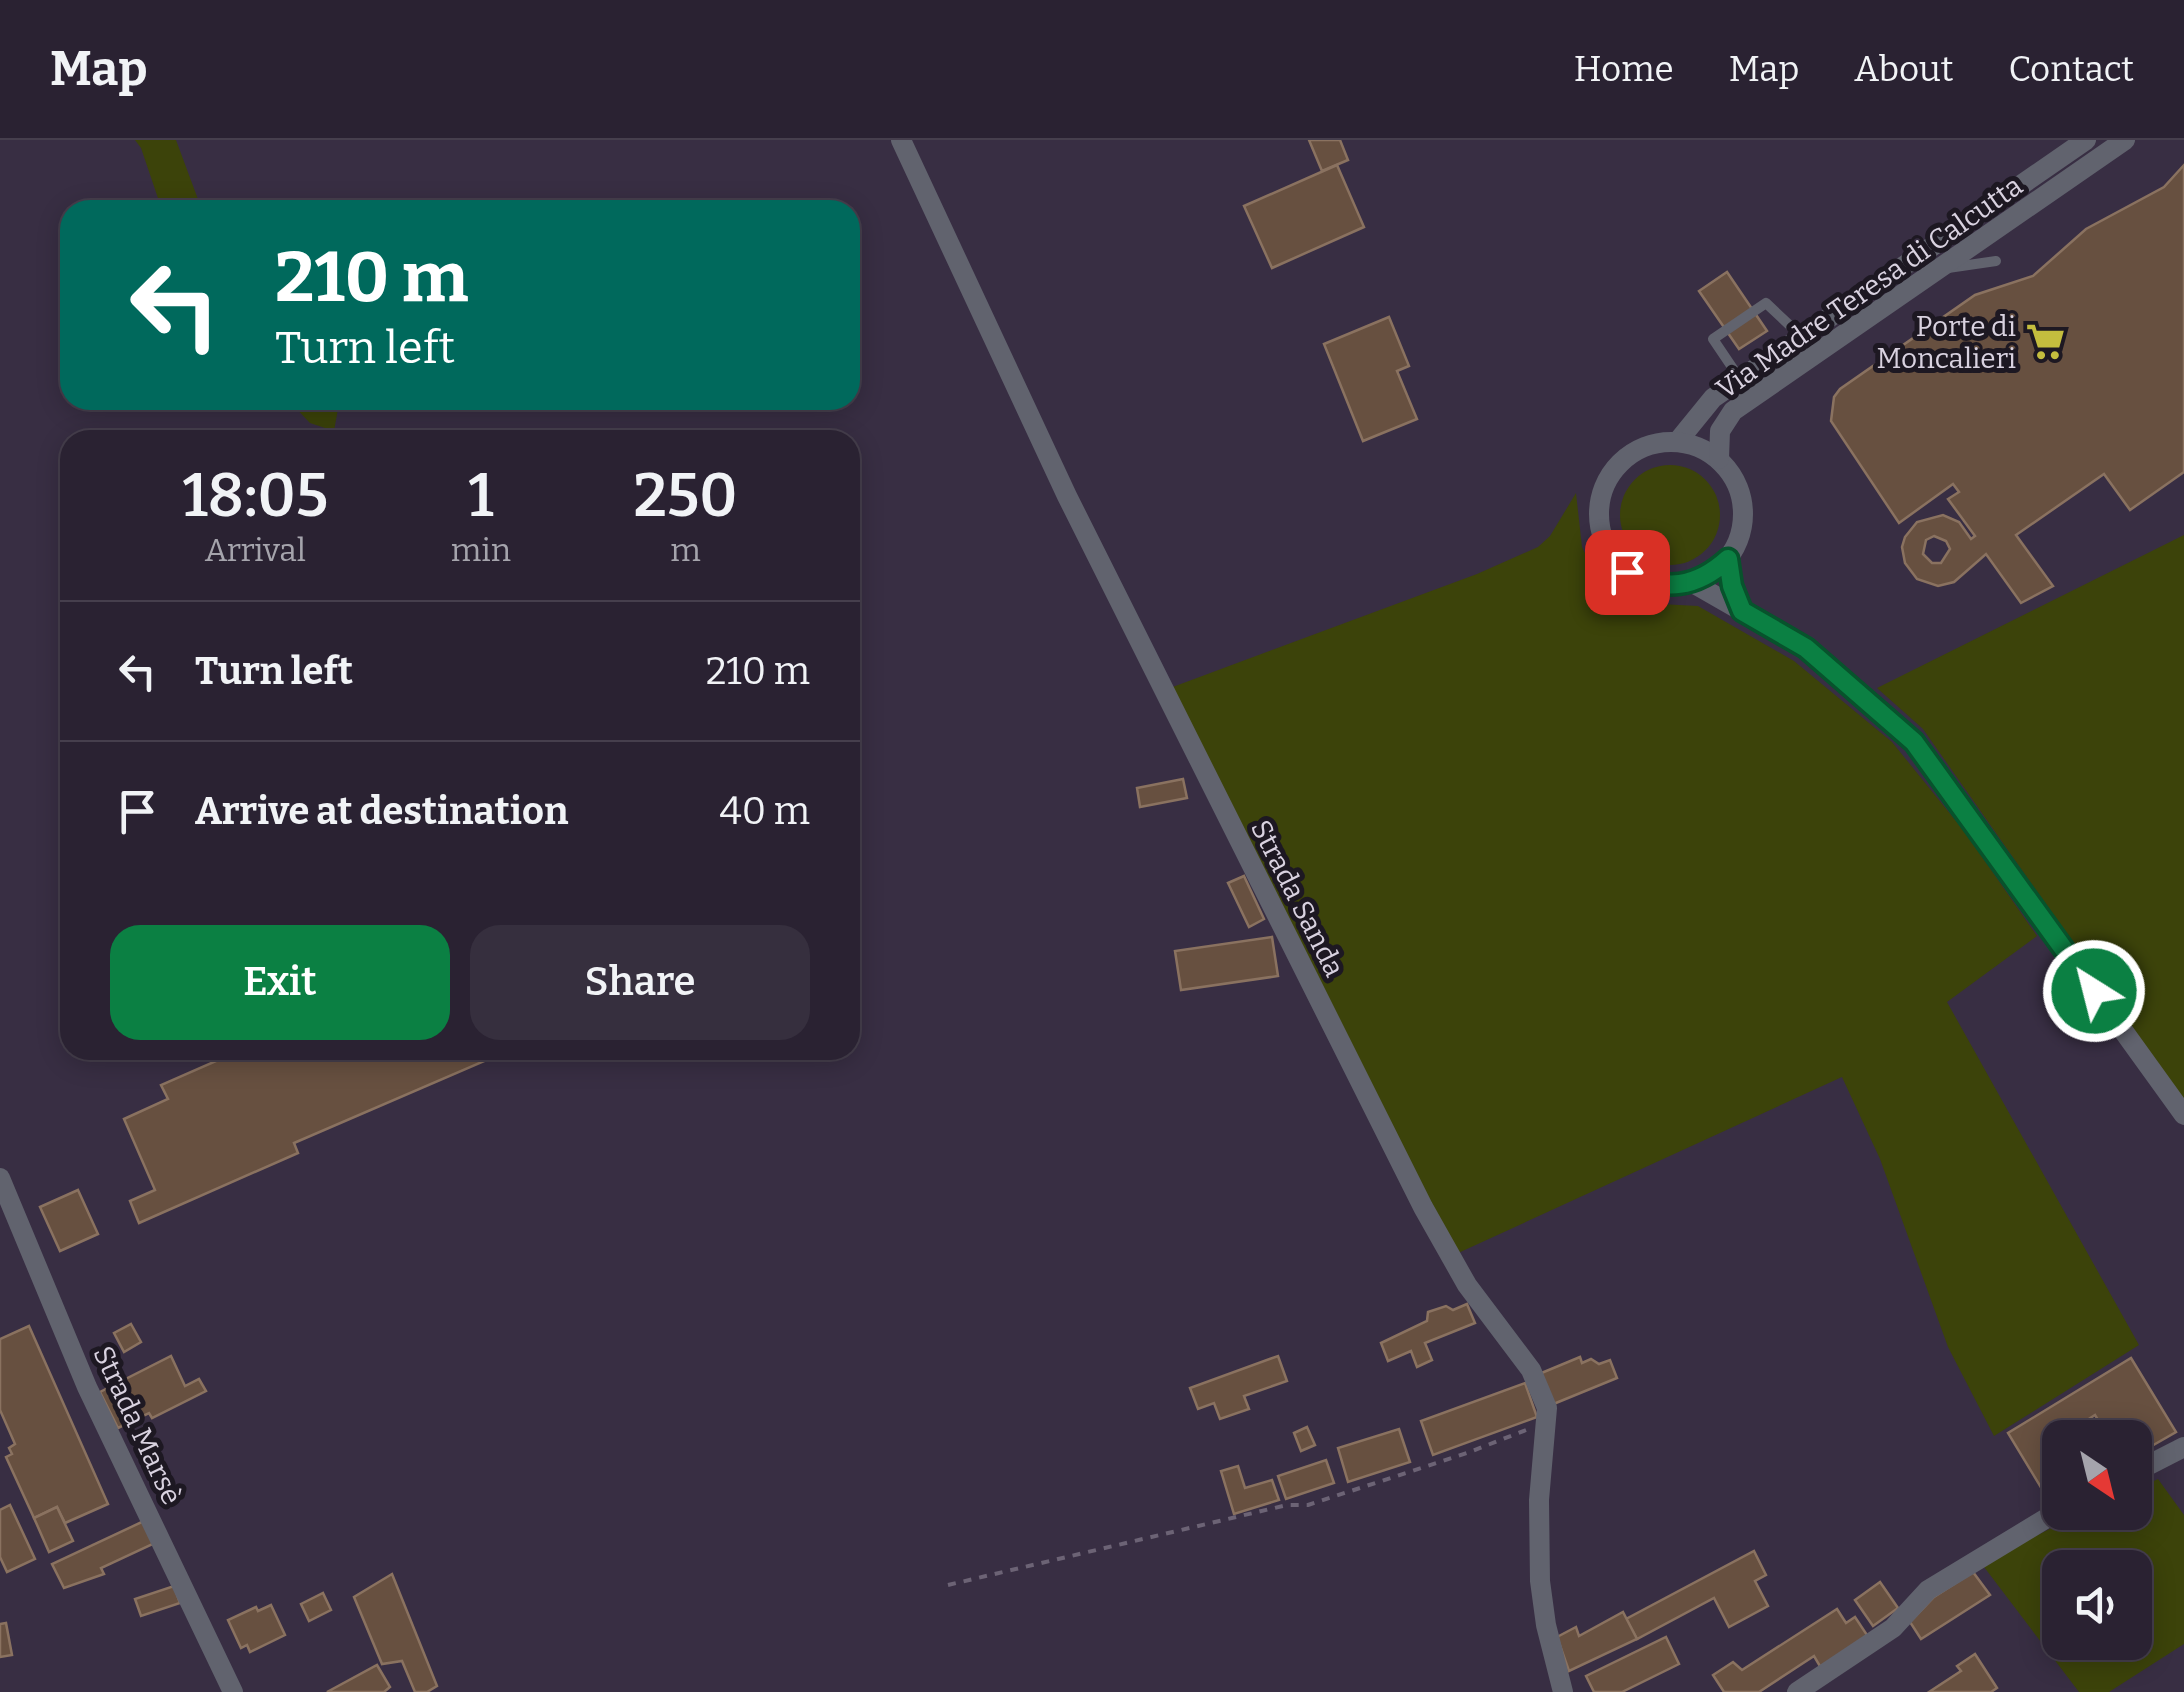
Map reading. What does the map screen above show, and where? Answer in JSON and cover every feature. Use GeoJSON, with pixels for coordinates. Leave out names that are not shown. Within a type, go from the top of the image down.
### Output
{"type":"FeatureCollection","features":[{"type":"Feature","properties":{"kind":"street","name":"Strada Sanda"},"geometry":{"type":"LineString","coordinates":[[900,140],[1076,514],[1423,1207],[1467,1285],[1532,1370],[1547,1408],[1539,1500],[1540,1580],[1546,1625],[1563,1692]]}},
{"type":"Feature","properties":{"kind":"street","name":"Via Madre Teresa di Calcutta"},"geometry":{"type":"LineString","coordinates":[[1678,441],[1714,398],[2086,140]]}},
{"type":"Feature","properties":{"kind":"street","name":"Via Madre Teresa di Calcutta"},"geometry":{"type":"LineString","coordinates":[[1718,459],[1720,430],[1734,411],[2125,140]]}},
{"type":"Feature","properties":{"kind":"street"},"geometry":{"type":"LineString","coordinates":[[1678,441],[1700,447],[1718,459],[1730,471],[1743,500],[1738,541],[1728,559],[1693,583],[1670,587],[1637,578],[1611,555],[1601,534],[1601,499],[1615,468],[1632,452],[1654,443],[1678,441]]}},
{"type":"Feature","properties":{"kind":"street"},"geometry":{"type":"LineString","coordinates":[[1728,559],[1732,586],[1742,611]]}},
{"type":"Feature","properties":{"kind":"street"},"geometry":{"type":"LineString","coordinates":[[1693,583],[1806,648],[1914,742],[2184,1115]]}},
{"type":"Feature","properties":{"kind":"street","name":"Strada Marsè"},"geometry":{"type":"LineString","coordinates":[[0,1178],[87,1386],[234,1692]]}},
{"type":"Feature","properties":{"kind":"street"},"geometry":{"type":"LineString","coordinates":[[2152,1463],[2184,1447]]}},
{"type":"Feature","properties":{"kind":"street"},"geometry":{"type":"LineString","coordinates":[[1797,1692],[1893,1628],[1928,1590],[2042,1521]]}},
{"type":"Feature","properties":{"kind":"lane"},"geometry":{"type":"LineString","coordinates":[[1933,273],[1996,261]]}},
{"type":"Feature","properties":{"kind":"lane"},"geometry":{"type":"LineString","coordinates":[[1740,379],[1713,339],[1766,303],[1802,337]]}},
{"type":"Feature","properties":{"kind":"path"},"geometry":{"type":"LineString","coordinates":[[948,1584],[1287,1505],[1308,1504],[1467,1453],[1524,1430],[1546,1430]]}},
{"type":"Feature","properties":{"kind":"green space"},"geometry":{"type":"Polygon","coordinates":[[[135,140],[176,140],[198,200],[159,200],[135,140]]]}},
{"type":"Feature","properties":{"kind":"green space"},"geometry":{"type":"Polygon","coordinates":[[[298,410],[338,410],[334,430],[310,423],[298,410]]]}},
{"type":"Feature","properties":{"kind":"green space"},"geometry":{"type":"Polygon","coordinates":[[[1670,465],[1689,469],[1706,479],[1716,496],[1720,515],[1716,534],[1706,551],[1689,561],[1670,565],[1651,561],[1634,551],[1624,534],[1620,515],[1624,496],[1634,479],[1651,469],[1670,465]]]}},
{"type":"Feature","properties":{"kind":"green space"},"geometry":{"type":"Polygon","coordinates":[[[1576,493],[1582,547],[1597,579],[1622,594],[1660,604],[1698,606],[1794,661],[1892,742],[1964,831],[2037,936],[1947,1002],[2139,1345],[1994,1436],[1948,1347],[1880,1159],[1842,1077],[1456,1254],[1170,688],[1477,574],[1538,547],[1550,536],[1576,493]]]}},
{"type":"Feature","properties":{"kind":"green space"},"geometry":{"type":"Polygon","coordinates":[[[2184,535],[2184,1101],[1923,729],[1877,688],[2184,535]]]}},
{"type":"Feature","properties":{"kind":"green space"},"geometry":{"type":"Polygon","coordinates":[[[2158,1479],[2184,1515],[2184,1644],[2109,1692],[2079,1692],[2055,1660],[2152,1660],[2152,1550],[2042,1550],[2042,1643],[1981,1563],[2048,1530],[2152,1530],[2152,1482],[2158,1479]]]}},
{"type":"Feature","properties":{"kind":"building"},"geometry":{"type":"Polygon","coordinates":[[[1309,140],[1340,140],[1348,160],[1322,171],[1309,140]]]}},
{"type":"Feature","properties":{"kind":"building"},"geometry":{"type":"Polygon","coordinates":[[[1337,165],[1364,227],[1272,268],[1244,206],[1337,165]]]}},
{"type":"Feature","properties":{"kind":"building","name":"Porte di Moncalieri"},"geometry":{"type":"Polygon","coordinates":[[[2184,165],[2184,472],[2130,510],[2104,474],[2016,535],[2053,586],[2021,603],[1986,554],[1954,582],[1938,586],[1917,579],[1905,563],[1902,547],[1917,522],[1943,515],[1959,522],[1971,539],[1975,536],[1948,499],[1959,492],[1953,484],[1899,523],[1831,421],[1834,397],[1975,295],[2033,276],[2086,229],[2164,187],[2184,165]],[[1934,536],[1926,540],[1923,554],[1932,563],[1941,563],[1950,549],[1946,541],[1934,536]]]}},
{"type":"Feature","properties":{"kind":"building"},"geometry":{"type":"Polygon","coordinates":[[[1727,272],[1767,331],[1739,349],[1699,291],[1727,272]]]}},
{"type":"Feature","properties":{"kind":"building"},"geometry":{"type":"Polygon","coordinates":[[[1389,317],[1409,366],[1397,371],[1417,419],[1363,441],[1324,344],[1389,317]]]}},
{"type":"Feature","properties":{"kind":"building"},"geometry":{"type":"Polygon","coordinates":[[[1183,779],[1187,798],[1140,807],[1137,788],[1183,779]]]}},
{"type":"Feature","properties":{"kind":"building"},"geometry":{"type":"Polygon","coordinates":[[[1244,876],[1264,919],[1249,927],[1228,883],[1244,876]]]}},
{"type":"Feature","properties":{"kind":"building"},"geometry":{"type":"Polygon","coordinates":[[[1272,937],[1278,976],[1181,990],[1175,951],[1272,937]]]}},
{"type":"Feature","properties":{"kind":"building"},"geometry":{"type":"Polygon","coordinates":[[[218,1060],[487,1060],[294,1143],[298,1153],[139,1223],[130,1201],[155,1190],[124,1119],[168,1099],[161,1085],[218,1060]]]}},
{"type":"Feature","properties":{"kind":"building"},"geometry":{"type":"Polygon","coordinates":[[[78,1190],[98,1234],[60,1251],[40,1207],[78,1190]]]}},
{"type":"Feature","properties":{"kind":"building"},"geometry":{"type":"Polygon","coordinates":[[[1467,1304],[1475,1323],[1425,1343],[1432,1360],[1417,1367],[1411,1351],[1388,1361],[1381,1343],[1427,1321],[1428,1312],[1446,1306],[1453,1310],[1467,1304]]]}},
{"type":"Feature","properties":{"kind":"building"},"geometry":{"type":"Polygon","coordinates":[[[131,1324],[141,1342],[124,1352],[114,1333],[131,1324]]]}},
{"type":"Feature","properties":{"kind":"building"},"geometry":{"type":"Polygon","coordinates":[[[29,1326],[108,1504],[65,1523],[57,1507],[34,1518],[6,1457],[12,1454],[9,1448],[15,1444],[0,1410],[0,1339],[29,1326]]]}},
{"type":"Feature","properties":{"kind":"building"},"geometry":{"type":"Polygon","coordinates":[[[171,1356],[185,1386],[199,1379],[206,1391],[152,1418],[149,1413],[118,1428],[100,1392],[171,1356]]]}},
{"type":"Feature","properties":{"kind":"building"},"geometry":{"type":"Polygon","coordinates":[[[1278,1356],[1287,1381],[1244,1396],[1249,1409],[1220,1419],[1214,1403],[1198,1409],[1190,1388],[1278,1356]]]}},
{"type":"Feature","properties":{"kind":"building"},"geometry":{"type":"Polygon","coordinates":[[[1580,1357],[1582,1363],[1591,1359],[1599,1364],[1610,1360],[1617,1378],[1551,1405],[1539,1374],[1580,1357]]]}},
{"type":"Feature","properties":{"kind":"building"},"geometry":{"type":"Polygon","coordinates":[[[2131,1358],[2176,1432],[2152,1446],[2152,1420],[2098,1420],[2095,1415],[2087,1420],[2042,1420],[2042,1489],[2008,1433],[2131,1358]]]}},
{"type":"Feature","properties":{"kind":"building"},"geometry":{"type":"Polygon","coordinates":[[[1525,1383],[1537,1417],[1433,1455],[1421,1421],[1525,1383]]]}},
{"type":"Feature","properties":{"kind":"building"},"geometry":{"type":"Polygon","coordinates":[[[1307,1427],[1315,1445],[1301,1451],[1294,1433],[1307,1427]]]}},
{"type":"Feature","properties":{"kind":"building"},"geometry":{"type":"Polygon","coordinates":[[[1399,1429],[1410,1462],[1348,1482],[1338,1448],[1399,1429]]]}},
{"type":"Feature","properties":{"kind":"building"},"geometry":{"type":"Polygon","coordinates":[[[1326,1460],[1334,1483],[1286,1499],[1278,1476],[1326,1460]]]}},
{"type":"Feature","properties":{"kind":"building"},"geometry":{"type":"Polygon","coordinates":[[[1238,1466],[1245,1488],[1272,1480],[1279,1500],[1234,1514],[1221,1471],[1238,1466]]]}},
{"type":"Feature","properties":{"kind":"building"},"geometry":{"type":"Polygon","coordinates":[[[10,1505],[35,1559],[7,1572],[0,1557],[0,1510],[10,1505]]]}},
{"type":"Feature","properties":{"kind":"building"},"geometry":{"type":"Polygon","coordinates":[[[57,1507],[73,1541],[49,1552],[34,1518],[57,1507]]]}},
{"type":"Feature","properties":{"kind":"building"},"geometry":{"type":"Polygon","coordinates":[[[144,1521],[155,1543],[101,1568],[104,1574],[64,1588],[52,1564],[144,1521]]]}},
{"type":"Feature","properties":{"kind":"building"},"geometry":{"type":"Polygon","coordinates":[[[1754,1551],[1766,1575],[1755,1581],[1768,1606],[1729,1627],[1714,1598],[1637,1639],[1626,1619],[1754,1551]]]}},
{"type":"Feature","properties":{"kind":"building"},"geometry":{"type":"Polygon","coordinates":[[[1973,1572],[1990,1595],[1921,1639],[1910,1622],[1934,1597],[1973,1572]]]}},
{"type":"Feature","properties":{"kind":"building"},"geometry":{"type":"Polygon","coordinates":[[[392,1574],[437,1686],[427,1692],[415,1692],[402,1661],[382,1664],[354,1597],[392,1574]]]}},
{"type":"Feature","properties":{"kind":"building"},"geometry":{"type":"Polygon","coordinates":[[[1880,1582],[1898,1608],[1873,1626],[1855,1600],[1880,1582]]]}},
{"type":"Feature","properties":{"kind":"building"},"geometry":{"type":"Polygon","coordinates":[[[174,1586],[180,1603],[141,1616],[135,1599],[174,1586]]]}},
{"type":"Feature","properties":{"kind":"building"},"geometry":{"type":"Polygon","coordinates":[[[323,1593],[331,1610],[309,1621],[301,1604],[323,1593]]]}},
{"type":"Feature","properties":{"kind":"building"},"geometry":{"type":"Polygon","coordinates":[[[271,1605],[285,1635],[250,1652],[247,1645],[241,1648],[228,1620],[256,1607],[258,1611],[271,1605]]]}},
{"type":"Feature","properties":{"kind":"building"},"geometry":{"type":"Polygon","coordinates":[[[1837,1609],[1846,1623],[1855,1617],[1869,1638],[1821,1668],[1814,1656],[1759,1692],[1724,1692],[1713,1675],[1733,1662],[1742,1670],[1837,1609]]]}},
{"type":"Feature","properties":{"kind":"building"},"geometry":{"type":"Polygon","coordinates":[[[1623,1612],[1637,1639],[1569,1671],[1557,1637],[1576,1627],[1579,1636],[1623,1612]]]}},
{"type":"Feature","properties":{"kind":"building"},"geometry":{"type":"Polygon","coordinates":[[[6,1623],[12,1655],[0,1657],[0,1624],[6,1623]]]}},
{"type":"Feature","properties":{"kind":"building"},"geometry":{"type":"Polygon","coordinates":[[[1666,1637],[1679,1664],[1622,1692],[1594,1692],[1586,1676],[1666,1637]]]}},
{"type":"Feature","properties":{"kind":"building"},"geometry":{"type":"Polygon","coordinates":[[[1975,1654],[1997,1688],[1991,1692],[1929,1692],[1961,1671],[1957,1666],[1975,1654]]]}},
{"type":"Feature","properties":{"kind":"building"},"geometry":{"type":"Polygon","coordinates":[[[377,1665],[390,1687],[384,1692],[327,1692],[377,1665]]]}},
{"type":"Feature","properties":{"kind":"place","name":"Porte di Moncalieri"},"geometry":{"type":"Point","coordinates":[2046,342]}},
{"type":"Feature","properties":{"kind":"route"},"geometry":{"type":"LineString","coordinates":[[1627,572],[1647,583],[1670,587],[1712,574],[1728,559],[1732,586],[1742,611],[1806,648],[1914,742],[2094,991]]}}]}
